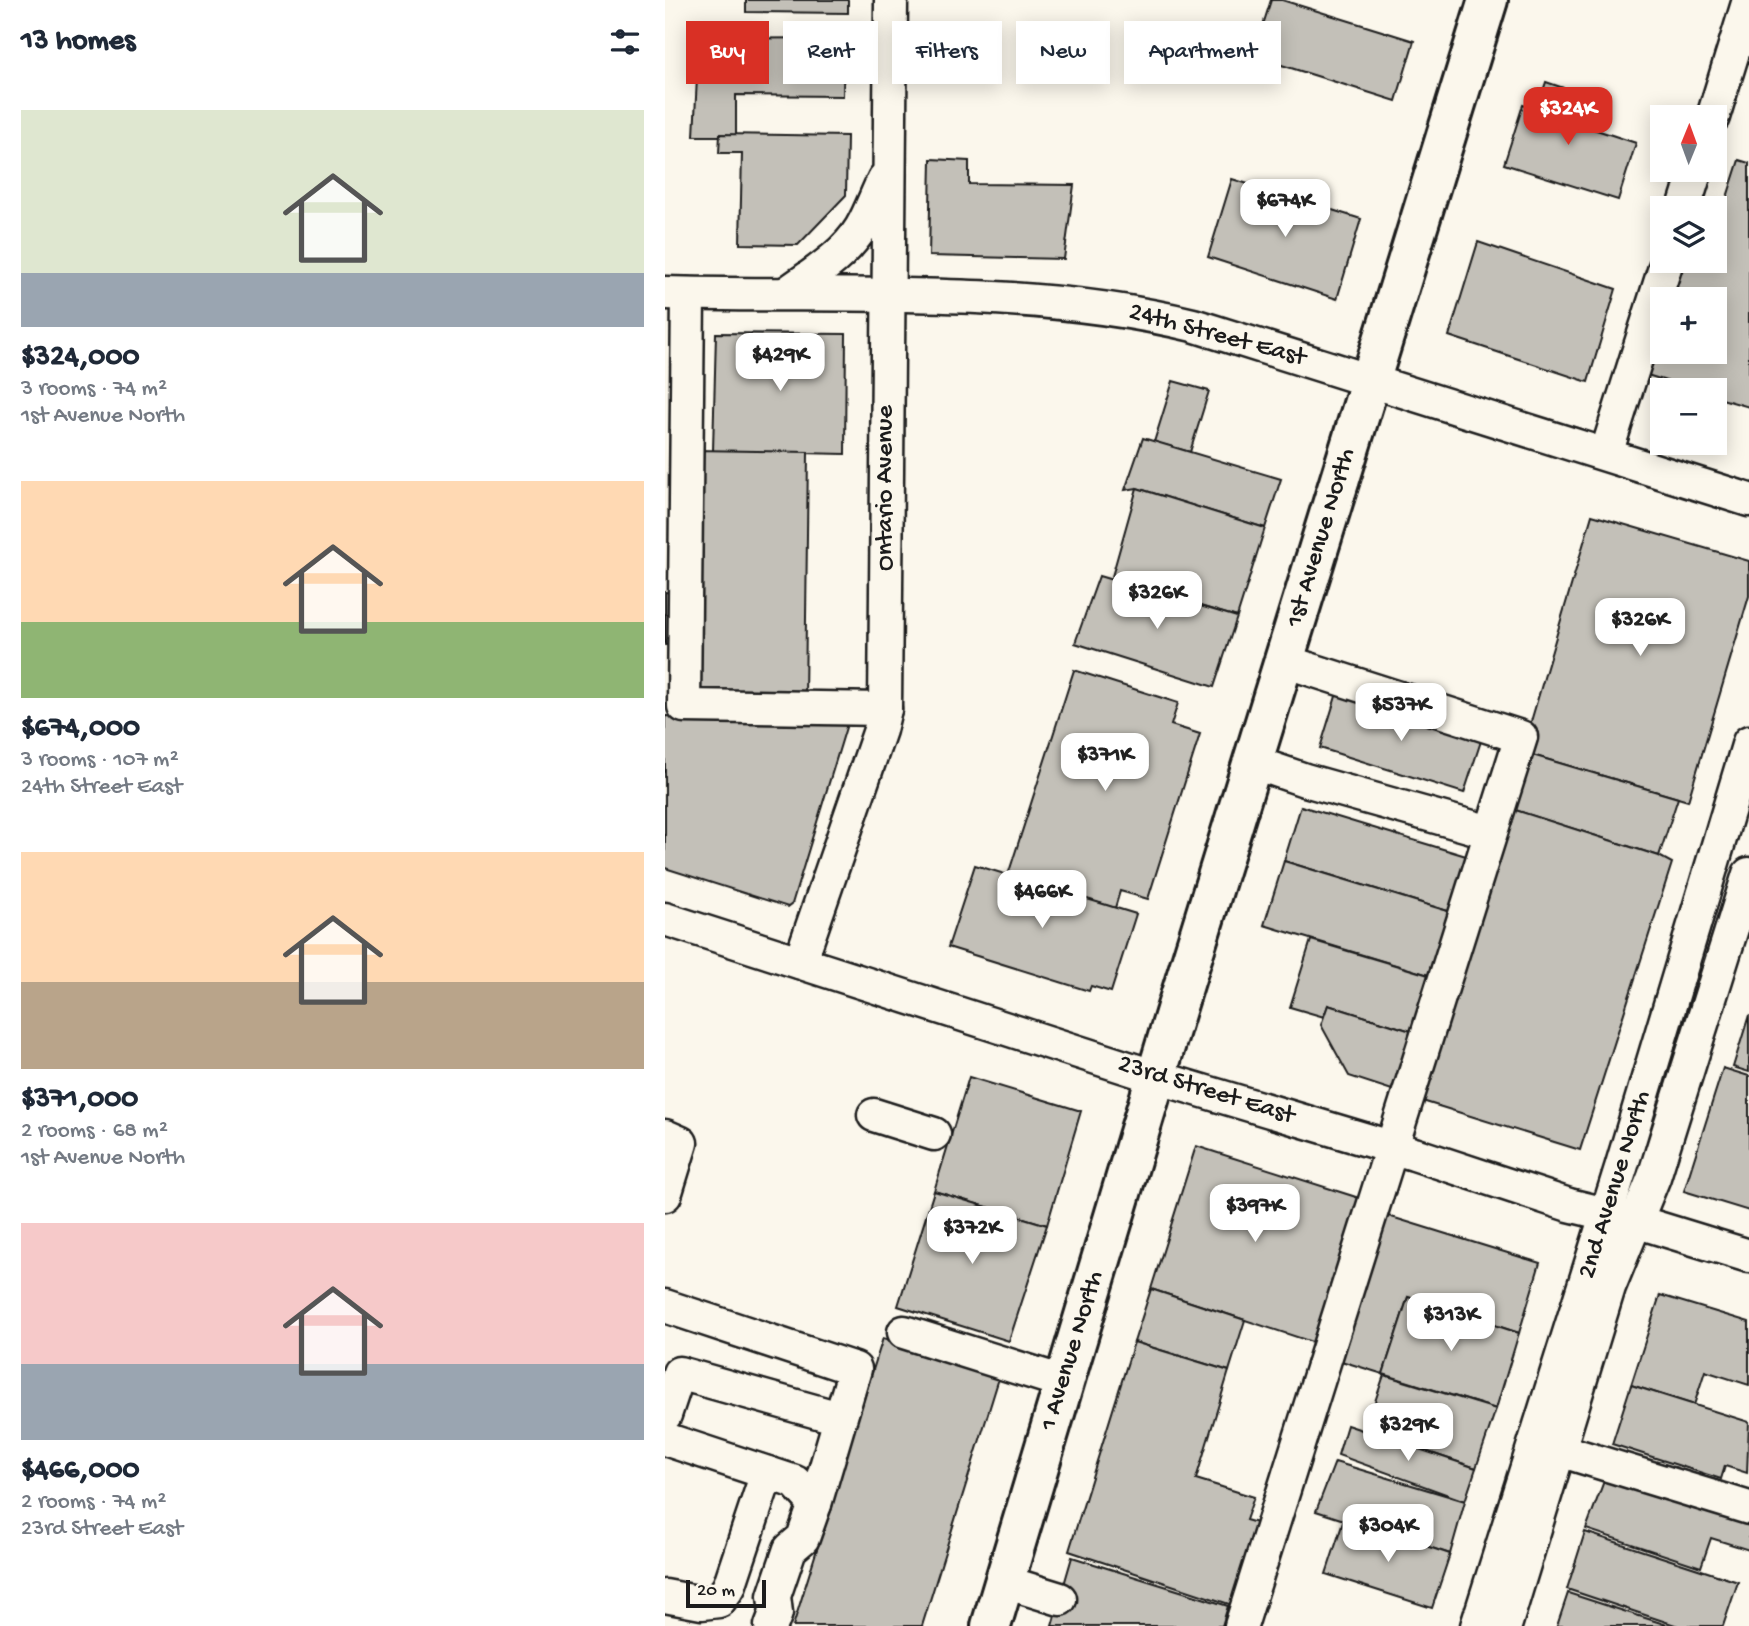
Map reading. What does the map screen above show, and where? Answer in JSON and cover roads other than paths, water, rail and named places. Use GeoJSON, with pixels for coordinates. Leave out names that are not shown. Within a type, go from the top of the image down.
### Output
{"type":"FeatureCollection","features":[{"type":"Feature","properties":{"kind":"main road","name":"1st Avenue North"},"geometry":{"type":"LineString","coordinates":[[1156,1077],[1488,0]]}},
{"type":"Feature","properties":{"kind":"main road","name":"1 Avenue North"},"geometry":{"type":"LineString","coordinates":[[991,1626],[1156,1077]]}},
{"type":"Feature","properties":{"kind":"street","name":"Ontario Avenue"},"geometry":{"type":"LineString","coordinates":[[800,962],[885,709],[891,0]]}},
{"type":"Feature","properties":{"kind":"street"},"geometry":{"type":"LineString","coordinates":[[1717,105],[1749,0]]}},
{"type":"Feature","properties":{"kind":"street"},"geometry":{"type":"LineString","coordinates":[[787,293],[823,267],[847,245],[860,229],[889,168]]}},
{"type":"Feature","properties":{"kind":"street"},"geometry":{"type":"LineString","coordinates":[[1606,454],[1663,273]]}},
{"type":"Feature","properties":{"kind":"street"},"geometry":{"type":"LineString","coordinates":[[676,293],[684,706],[885,709]]}},
{"type":"Feature","properties":{"kind":"street","name":"24th Street East"},"geometry":{"type":"LineString","coordinates":[[676,293],[787,293],[1021,300],[1133,311],[1193,325],[1749,500]]}},
{"type":"Feature","properties":{"kind":"street"},"geometry":{"type":"LineString","coordinates":[[1241,1626],[1521,737],[1284,661]]}},
{"type":"Feature","properties":{"kind":"street","name":"2nd Avenue North"},"geometry":{"type":"LineString","coordinates":[[1477,1626],[1621,1218],[1749,741]]}},
{"type":"Feature","properties":{"kind":"street"},"geometry":{"type":"LineString","coordinates":[[1252,762],[1305,780],[1490,832]]}},
{"type":"Feature","properties":{"kind":"street","name":"2nd Avenue North"},"geometry":{"type":"LineString","coordinates":[[1505,1626],[1613,1274],[1621,1218],[1654,1177],[1749,874]]}},
{"type":"Feature","properties":{"kind":"street","name":"23rd Street East"},"geometry":{"type":"LineString","coordinates":[[665,919],[1156,1077],[1749,1256]]}},
{"type":"Feature","properties":{"kind":"street"},"geometry":{"type":"LineString","coordinates":[[874,1115],[934,1134]]}},
{"type":"Feature","properties":{"kind":"street"},"geometry":{"type":"LineString","coordinates":[[665,1136],[681,1143],[665,1195]]}},
{"type":"Feature","properties":{"kind":"street"},"geometry":{"type":"LineString","coordinates":[[665,1306],[855,1369],[803,1538],[790,1549],[774,1597],[774,1619]]}},
{"type":"Feature","properties":{"kind":"street"},"geometry":{"type":"LineString","coordinates":[[904,1332],[1063,1382]]}},
{"type":"Feature","properties":{"kind":"street"},"geometry":{"type":"LineString","coordinates":[[665,1415],[679,1373],[839,1418]]}},
{"type":"Feature","properties":{"kind":"street"},"geometry":{"type":"LineString","coordinates":[[665,1439],[795,1482],[815,1504]]}},
{"type":"Feature","properties":{"kind":"street"},"geometry":{"type":"LineString","coordinates":[[1559,1450],[1749,1508]]}},
{"type":"Feature","properties":{"kind":"street"},"geometry":{"type":"LineString","coordinates":[[665,1596],[702,1603],[719,1601],[729,1587],[767,1473]]}},
{"type":"Feature","properties":{"kind":"street"},"geometry":{"type":"LineString","coordinates":[[774,1619],[790,1603],[807,1558],[803,1538]]}},
{"type":"Feature","properties":{"kind":"street"},"geometry":{"type":"LineString","coordinates":[[739,1558],[782,1573]]}},
{"type":"Feature","properties":{"kind":"street"},"geometry":{"type":"LineString","coordinates":[[1005,1582],[1060,1599]]}}]}
